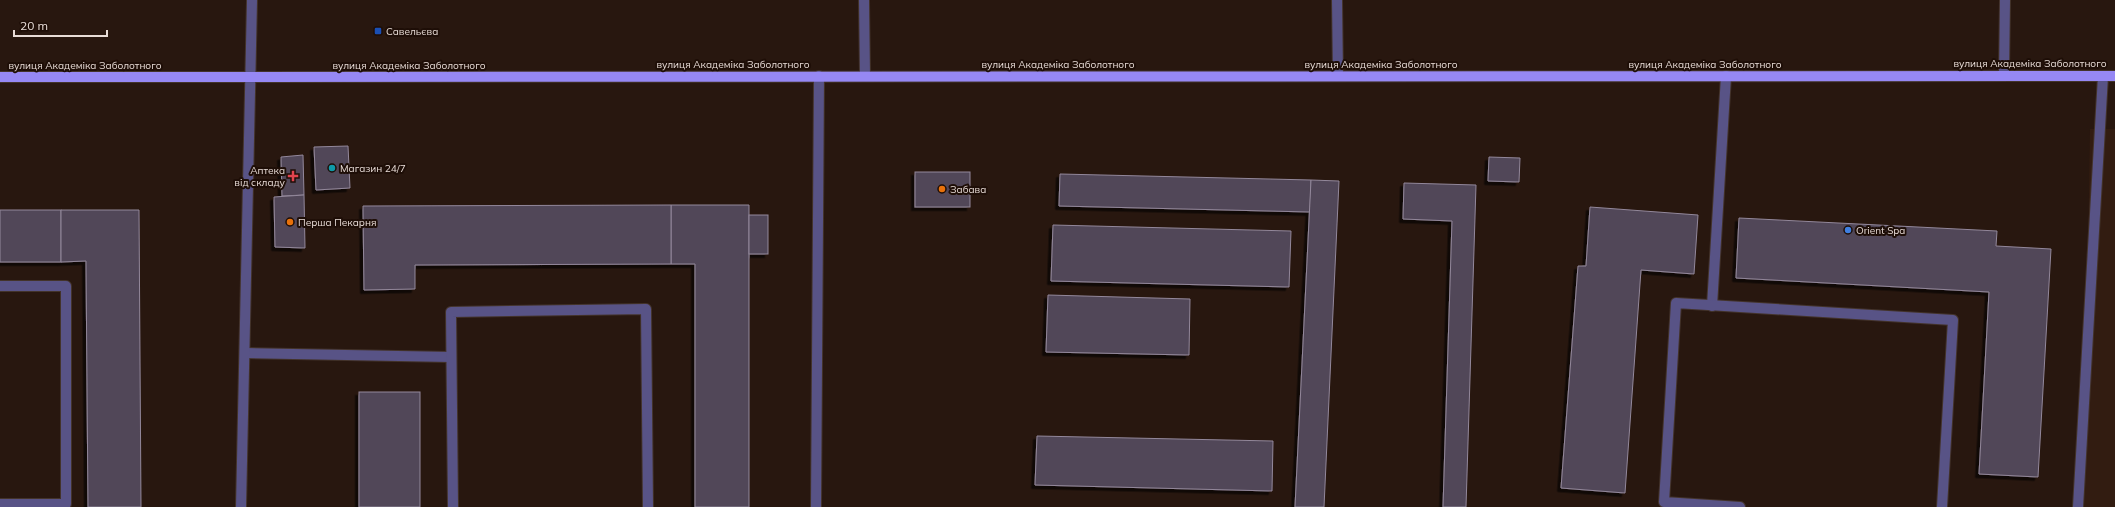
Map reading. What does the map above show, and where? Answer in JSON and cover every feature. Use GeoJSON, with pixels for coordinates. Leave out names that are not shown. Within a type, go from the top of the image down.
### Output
{"type":"FeatureCollection","features":[{"type":"Feature","properties":{"kind":"main road","name":"вулиця Академіка Заболотного"},"geometry":{"type":"LineString","coordinates":[[0,77],[2115,76]]}},
{"type":"Feature","properties":{"kind":"lane"},"geometry":{"type":"LineString","coordinates":[[241,507],[252,77],[252,0]]}},
{"type":"Feature","properties":{"kind":"lane"},"geometry":{"type":"LineString","coordinates":[[864,0],[865,76]]}},
{"type":"Feature","properties":{"kind":"lane"},"geometry":{"type":"LineString","coordinates":[[1337,0],[1338,76]]}},
{"type":"Feature","properties":{"kind":"lane"},"geometry":{"type":"LineString","coordinates":[[2004,75],[2005,0]]}},
{"type":"Feature","properties":{"kind":"lane"},"geometry":{"type":"LineString","coordinates":[[816,507],[819,76]]}},
{"type":"Feature","properties":{"kind":"lane"},"geometry":{"type":"LineString","coordinates":[[1712,306],[1726,76]]}},
{"type":"Feature","properties":{"kind":"lane"},"geometry":{"type":"LineString","coordinates":[[2078,507],[2103,76]]}},
{"type":"Feature","properties":{"kind":"lane"},"geometry":{"type":"LineString","coordinates":[[0,286],[66,286],[66,504],[0,504]]}},
{"type":"Feature","properties":{"kind":"lane"},"geometry":{"type":"LineString","coordinates":[[1740,507],[1664,502],[1676,303],[1953,320],[1942,507]]}},
{"type":"Feature","properties":{"kind":"lane"},"geometry":{"type":"LineString","coordinates":[[453,507],[451,312],[646,309],[648,507]]}},
{"type":"Feature","properties":{"kind":"lane"},"geometry":{"type":"LineString","coordinates":[[245,353],[451,357]]}},
{"type":"Feature","properties":{"kind":"shaded area"},"geometry":{"type":"Polygon","coordinates":[[[2090,129],[2115,129],[2115,507],[2084,507],[2090,129]]]}},
{"type":"Feature","properties":{"kind":"building","name":"Магазин 24/7"},"geometry":{"type":"Polygon","coordinates":[[[348,146],[350,188],[316,190],[314,147],[348,146]]]}},
{"type":"Feature","properties":{"kind":"building","name":"Аптека від складу"},"geometry":{"type":"Polygon","coordinates":[[[303,155],[304,195],[282,196],[281,157],[303,155]]]}},
{"type":"Feature","properties":{"kind":"building"},"geometry":{"type":"Polygon","coordinates":[[[1489,157],[1520,158],[1519,182],[1488,181],[1489,157]]]}},
{"type":"Feature","properties":{"kind":"building","name":"Забава"},"geometry":{"type":"Polygon","coordinates":[[[915,172],[970,172],[970,207],[915,207],[915,172]]]}},
{"type":"Feature","properties":{"kind":"building"},"geometry":{"type":"Polygon","coordinates":[[[1060,174],[1311,180],[1310,212],[1059,206],[1060,174]]]}},
{"type":"Feature","properties":{"kind":"building"},"geometry":{"type":"Polygon","coordinates":[[[1311,180],[1339,181],[1324,507],[1295,507],[1311,180]]]}},
{"type":"Feature","properties":{"kind":"building"},"geometry":{"type":"Polygon","coordinates":[[[1404,183],[1476,185],[1466,507],[1443,507],[1452,221],[1403,219],[1404,183]]]}},
{"type":"Feature","properties":{"kind":"building","name":"Перша Пекарня"},"geometry":{"type":"Polygon","coordinates":[[[304,195],[305,248],[275,247],[274,197],[304,195]]]}},
{"type":"Feature","properties":{"kind":"building"},"geometry":{"type":"Polygon","coordinates":[[[671,205],[749,205],[749,507],[695,507],[695,264],[671,264],[671,205]]]}},
{"type":"Feature","properties":{"kind":"building"},"geometry":{"type":"Polygon","coordinates":[[[671,205],[671,264],[415,265],[415,289],[364,290],[363,206],[671,205]]]}},
{"type":"Feature","properties":{"kind":"building"},"geometry":{"type":"Polygon","coordinates":[[[1590,207],[1698,215],[1694,274],[1641,270],[1625,493],[1561,488],[1578,266],[1586,266],[1590,207]]]}},
{"type":"Feature","properties":{"kind":"building"},"geometry":{"type":"Polygon","coordinates":[[[0,210],[61,210],[61,262],[0,262],[0,210]]]}},
{"type":"Feature","properties":{"kind":"building"},"geometry":{"type":"Polygon","coordinates":[[[61,210],[139,210],[141,507],[88,507],[86,261],[61,262],[61,210]]]}},
{"type":"Feature","properties":{"kind":"building"},"geometry":{"type":"Polygon","coordinates":[[[749,215],[768,215],[768,254],[749,254],[749,215]]]}},
{"type":"Feature","properties":{"kind":"building"},"geometry":{"type":"Polygon","coordinates":[[[1739,218],[1997,231],[1996,246],[2051,249],[2038,477],[1979,474],[1989,292],[1736,278],[1739,218]]]}},
{"type":"Feature","properties":{"kind":"building"},"geometry":{"type":"Polygon","coordinates":[[[1053,225],[1291,231],[1289,287],[1051,281],[1053,225]]]}},
{"type":"Feature","properties":{"kind":"building"},"geometry":{"type":"Polygon","coordinates":[[[1048,295],[1190,299],[1189,355],[1046,352],[1048,295]]]}},
{"type":"Feature","properties":{"kind":"building"},"geometry":{"type":"Polygon","coordinates":[[[359,392],[420,392],[420,507],[359,507],[359,392]]]}},
{"type":"Feature","properties":{"kind":"building"},"geometry":{"type":"Polygon","coordinates":[[[1037,436],[1273,441],[1272,491],[1035,485],[1037,436]]]}},
{"type":"Feature","properties":{"kind":"place","name":"Савельєва"},"geometry":{"type":"Point","coordinates":[378,31]}},
{"type":"Feature","properties":{"kind":"place","name":"Магазин 24/7"},"geometry":{"type":"Point","coordinates":[332,168]}},
{"type":"Feature","properties":{"kind":"place","name":"Аптека від складу"},"geometry":{"type":"Point","coordinates":[293,176]}},
{"type":"Feature","properties":{"kind":"place","name":"Забава"},"geometry":{"type":"Point","coordinates":[942,189]}},
{"type":"Feature","properties":{"kind":"place","name":"Перша Пекарня"},"geometry":{"type":"Point","coordinates":[290,222]}},
{"type":"Feature","properties":{"kind":"place","name":"Orient Spa"},"geometry":{"type":"Point","coordinates":[1848,230]}}]}
